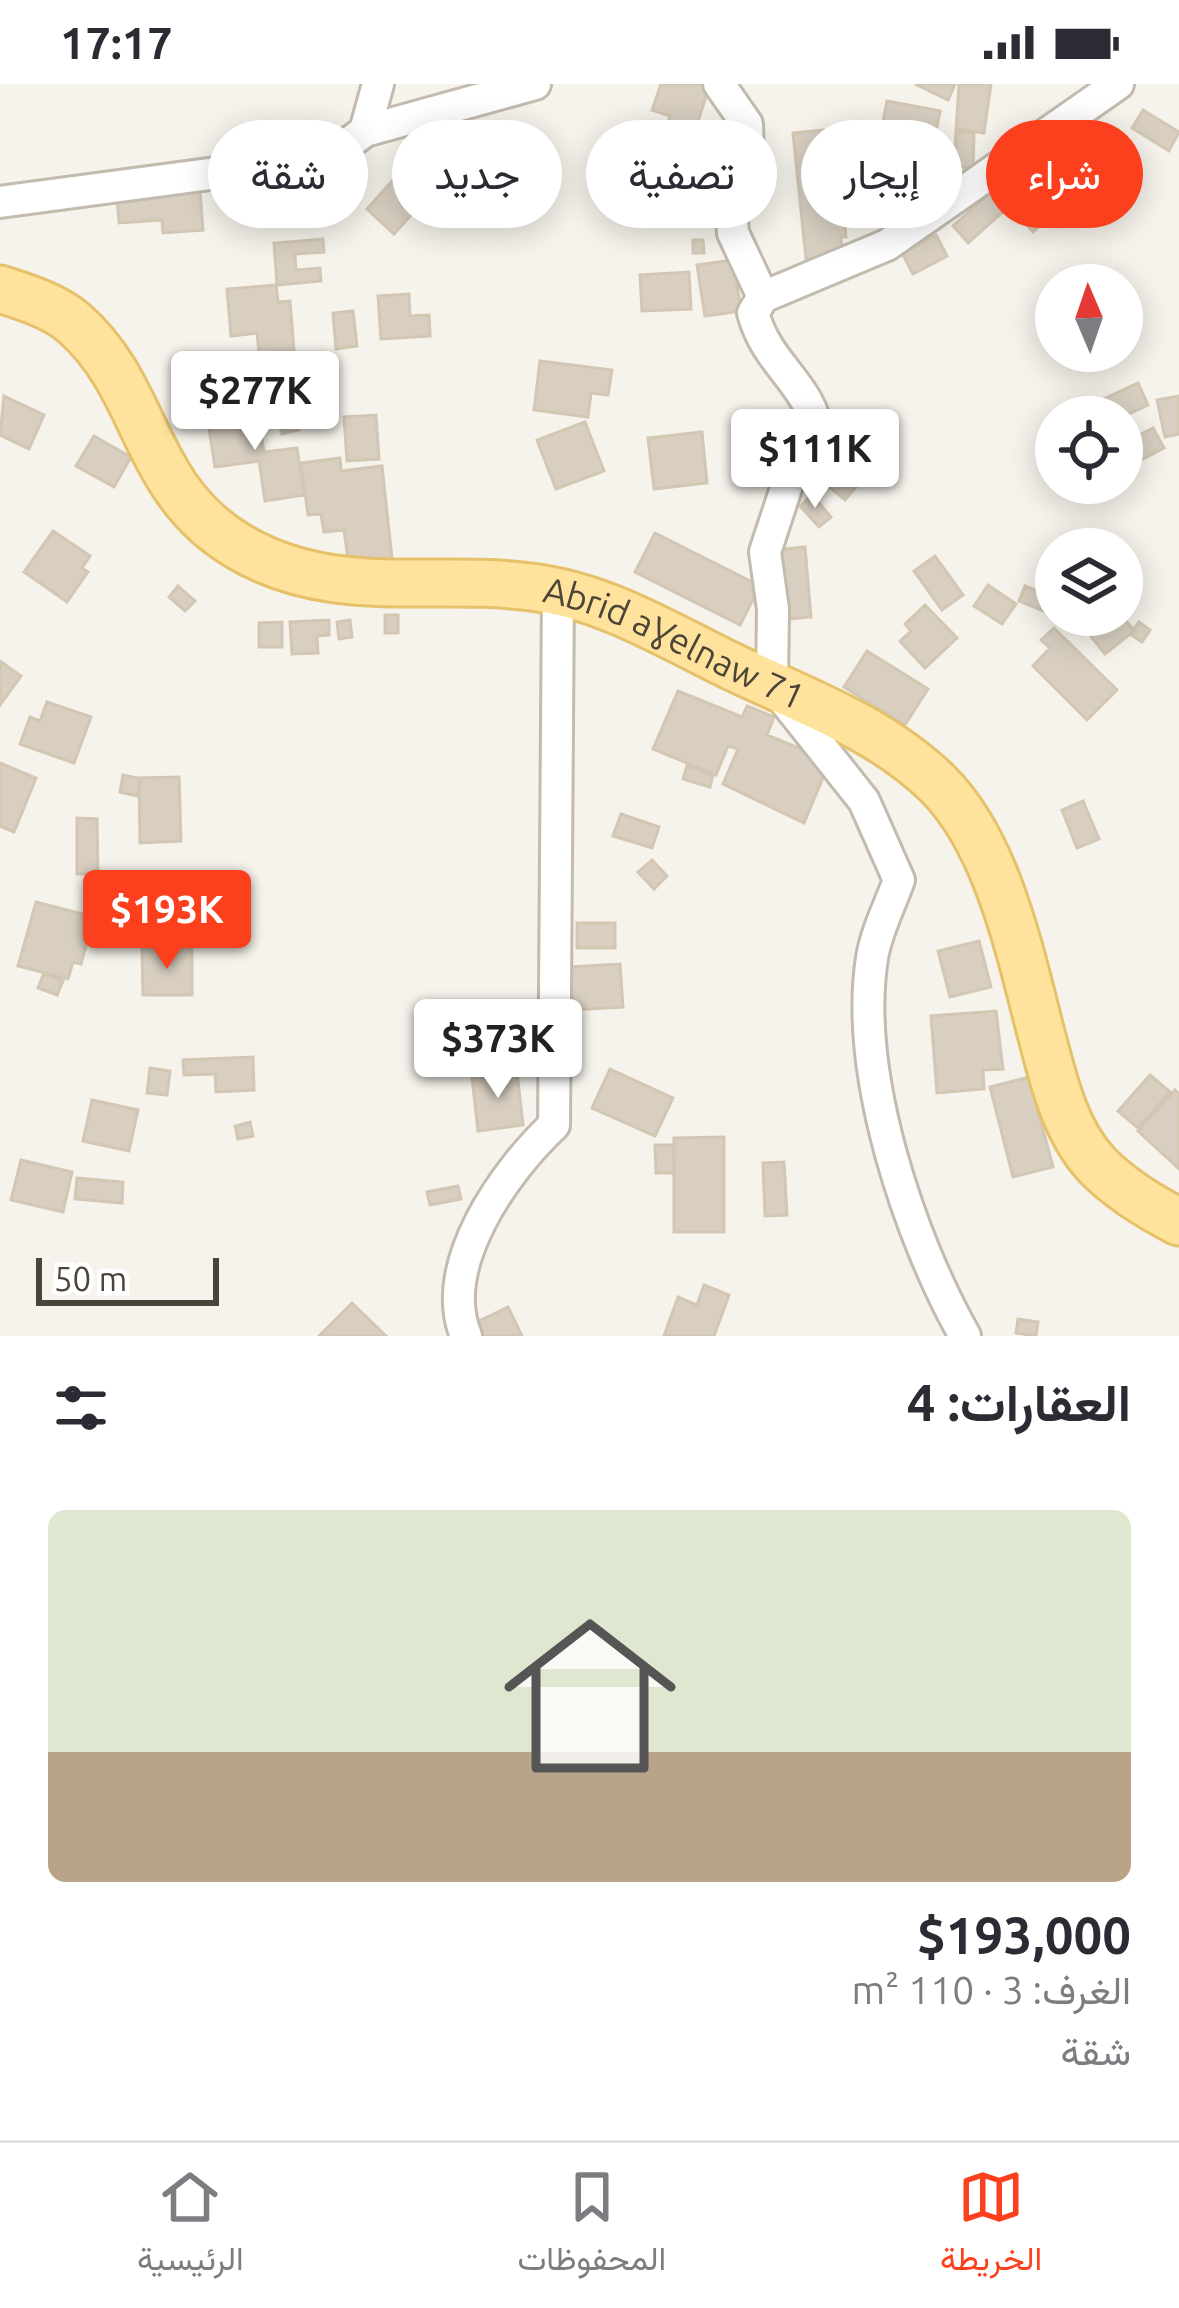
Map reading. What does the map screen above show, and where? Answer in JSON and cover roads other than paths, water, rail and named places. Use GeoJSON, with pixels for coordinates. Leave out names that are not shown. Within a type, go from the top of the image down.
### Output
{"type":"FeatureCollection","features":[{"type":"Feature","properties":{"kind":"main road","name":"Abrid aɣelnaw 71"},"geometry":{"type":"LineString","coordinates":[[0,289],[73,322],[128,395],[172,488],[199,518],[238,546],[331,581],[506,584],[584,596],[870,731],[917,766],[953,803],[999,898],[1054,1082],[1077,1135],[1097,1165],[1121,1187],[1179,1222]]}},
{"type":"Feature","properties":{"kind":"street"},"geometry":{"type":"LineString","coordinates":[[368,120],[378,84]]}},
{"type":"Feature","properties":{"kind":"street"},"geometry":{"type":"LineString","coordinates":[[368,130],[535,84]]}},
{"type":"Feature","properties":{"kind":"street"},"geometry":{"type":"LineString","coordinates":[[719,84],[747,124],[748,157],[730,196],[733,233],[763,297]]}},
{"type":"Feature","properties":{"kind":"street"},"geometry":{"type":"LineString","coordinates":[[965,1336],[914,1236],[873,1072],[872,958],[898,880],[864,801],[772,685],[773,609],[765,552],[791,473],[819,439],[815,408],[761,344],[753,313],[763,297],[887,245],[1118,84]]}},
{"type":"Feature","properties":{"kind":"street"},"geometry":{"type":"LineString","coordinates":[[0,202],[208,174]]}},
{"type":"Feature","properties":{"kind":"street"},"geometry":{"type":"LineString","coordinates":[[466,1336],[456,1312],[475,1228],[523,1154],[554,1125],[558,592]]}}]}
